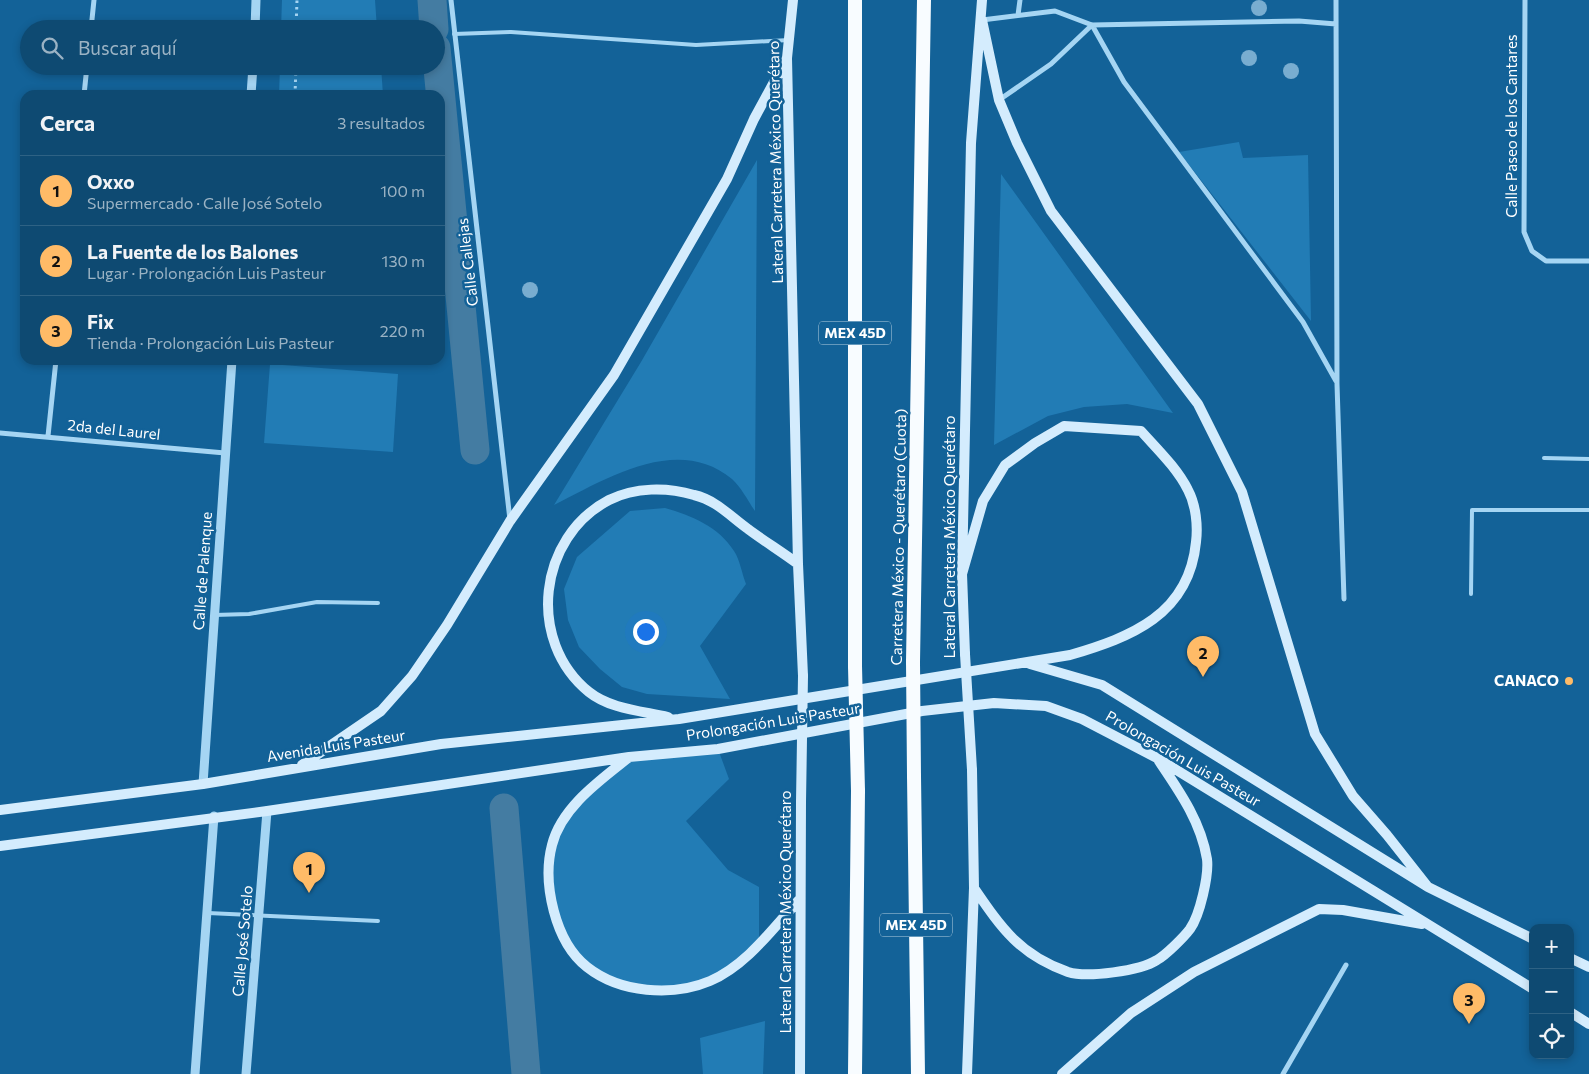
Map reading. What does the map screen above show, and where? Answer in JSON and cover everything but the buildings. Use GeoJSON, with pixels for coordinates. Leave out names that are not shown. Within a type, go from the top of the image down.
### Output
{"type":"FeatureCollection","features":[{"type":"Feature","properties":{"kind":"highway","name":"MEX 45D"},"geometry":{"type":"LineString","coordinates":[[855,0],[855,666],[858,791],[855,1074]]}},
{"type":"Feature","properties":{"kind":"highway","name":"Carretera México - Querétaro (Cuota)"},"geometry":{"type":"LineString","coordinates":[[918,1074],[913,662],[924,0]]}},
{"type":"Feature","properties":{"kind":"highway"},"geometry":{"type":"LineString","coordinates":[[924,39],[929,0]]}},
{"type":"Feature","properties":{"kind":"main road","name":"Lateral Carretera México Querétaro"},"geometry":{"type":"LineString","coordinates":[[794,0],[787,58],[798,564],[803,676],[799,900],[800,1074]]}},
{"type":"Feature","properties":{"kind":"main road","name":"Lateral Carretera México Querétaro"},"geometry":{"type":"LineString","coordinates":[[967,1074],[974,888],[972,770],[964,654],[962,574],[971,143],[982,20],[982,0]]}},
{"type":"Feature","properties":{"kind":"main road"},"geometry":{"type":"LineString","coordinates":[[982,20],[999,100],[1017,143],[1051,211],[1198,404],[1242,492],[1315,734],[1353,796],[1428,887]]}},
{"type":"Feature","properties":{"kind":"main road"},"geometry":{"type":"LineString","coordinates":[[300,766],[381,711],[412,676],[447,625],[510,521],[614,375],[727,179],[754,119],[787,58]]}},
{"type":"Feature","properties":{"kind":"main road"},"geometry":{"type":"LineString","coordinates":[[962,574],[983,500],[1005,465],[1035,443],[1064,426],[1141,431],[1176,470],[1190,492],[1198,526],[1194,560],[1174,602],[1149,624],[1114,642],[1070,655],[1027,663]]}},
{"type":"Feature","properties":{"kind":"main road"},"geometry":{"type":"LineString","coordinates":[[679,719],[617,706],[590,693],[569,672],[554,644],[547,611],[550,577],[562,546],[572,532],[582,519],[609,500],[637,490],[666,490],[696,495],[725,510],[798,564]]}},
{"type":"Feature","properties":{"kind":"main road","name":"Prolongación Luis Pasteur"},"geometry":{"type":"LineString","coordinates":[[679,719],[1027,663],[1102,685],[1428,887],[1529,938]]}},
{"type":"Feature","properties":{"kind":"main road","name":"Prolongación Luis Pasteur"},"geometry":{"type":"LineString","coordinates":[[629,757],[718,749],[922,711],[994,703],[1046,706],[1082,719],[1158,758],[1529,987]]}},
{"type":"Feature","properties":{"kind":"main road","name":"Avenida Luis Pasteur"},"geometry":{"type":"LineString","coordinates":[[0,810],[203,784],[300,766],[441,744],[679,719]]}},
{"type":"Feature","properties":{"kind":"main road"},"geometry":{"type":"LineString","coordinates":[[0,846],[214,816],[267,811],[629,757]]}},
{"type":"Feature","properties":{"kind":"main road"},"geometry":{"type":"LineString","coordinates":[[629,757],[593,787],[567,814],[552,844],[548,879],[553,908],[564,940],[586,967],[617,984],[647,990],[679,989],[709,981],[736,967],[799,900]]}},
{"type":"Feature","properties":{"kind":"main road"},"geometry":{"type":"LineString","coordinates":[[974,888],[1001,928],[1034,956],[1070,972],[1110,974],[1157,961],[1191,928],[1205,888],[1207,861],[1199,826],[1185,799],[1158,758]]}},
{"type":"Feature","properties":{"kind":"main road"},"geometry":{"type":"LineString","coordinates":[[1062,1074],[1131,1013],[1194,972],[1319,909],[1343,910],[1428,925]]}},
{"type":"Feature","properties":{"kind":"main road"},"geometry":{"type":"LineString","coordinates":[[1574,960],[1589,967]]}},
{"type":"Feature","properties":{"kind":"main road"},"geometry":{"type":"LineString","coordinates":[[1573,1014],[1589,1024]]}},
{"type":"Feature","properties":{"kind":"street"},"geometry":{"type":"LineString","coordinates":[[92,20],[94,0]]}},
{"type":"Feature","properties":{"kind":"street"},"geometry":{"type":"LineString","coordinates":[[255,20],[256,0]]}},
{"type":"Feature","properties":{"kind":"street","name":"Calle Callejas"},"geometry":{"type":"LineString","coordinates":[[451,0],[510,521]]}},
{"type":"Feature","properties":{"kind":"street"},"geometry":{"type":"LineString","coordinates":[[1018,15],[1020,0]]}},
{"type":"Feature","properties":{"kind":"street"},"geometry":{"type":"LineString","coordinates":[[1336,0],[1337,384],[1344,599]]}},
{"type":"Feature","properties":{"kind":"street","name":"Calle Paseo de los Cantares"},"geometry":{"type":"LineString","coordinates":[[1525,0],[1524,232],[1532,251],[1546,260],[1589,261]]}},
{"type":"Feature","properties":{"kind":"street"},"geometry":{"type":"LineString","coordinates":[[982,20],[1056,12],[1092,26],[1298,21],[1336,24]]}},
{"type":"Feature","properties":{"kind":"street"},"geometry":{"type":"LineString","coordinates":[[999,100],[1051,64],[1092,26]]}},
{"type":"Feature","properties":{"kind":"street"},"geometry":{"type":"LineString","coordinates":[[1092,26],[1124,82],[1303,322],[1337,384]]}},
{"type":"Feature","properties":{"kind":"street"},"geometry":{"type":"LineString","coordinates":[[85,90],[86,75]]}},
{"type":"Feature","properties":{"kind":"street"},"geometry":{"type":"LineString","coordinates":[[251,90],[252,75]]}},
{"type":"Feature","properties":{"kind":"street"},"geometry":{"type":"LineString","coordinates":[[48,436],[55,365]]}},
{"type":"Feature","properties":{"kind":"street","name":"Calle de Palenque"},"geometry":{"type":"LineString","coordinates":[[203,784],[224,453],[232,365]]}},
{"type":"Feature","properties":{"kind":"street","name":"2da del Laurel"},"geometry":{"type":"LineString","coordinates":[[0,433],[224,453]]}},
{"type":"Feature","properties":{"kind":"street","name":"Calle José Sotelo"},"geometry":{"type":"LineString","coordinates":[[246,1074],[267,811]]}},
{"type":"Feature","properties":{"kind":"street"},"geometry":{"type":"LineString","coordinates":[[195,1074],[214,816]]}},
{"type":"Feature","properties":{"kind":"street"},"geometry":{"type":"LineString","coordinates":[[1283,1074],[1346,965]]}},
{"type":"Feature","properties":{"kind":"lane"},"geometry":{"type":"LineString","coordinates":[[454,34],[511,32],[696,45],[789,40]]}},
{"type":"Feature","properties":{"kind":"lane"},"geometry":{"type":"LineString","coordinates":[[1544,458],[1589,459]]}},
{"type":"Feature","properties":{"kind":"lane"},"geometry":{"type":"LineString","coordinates":[[1471,594],[1472,510],[1589,510]]}},
{"type":"Feature","properties":{"kind":"lane"},"geometry":{"type":"LineString","coordinates":[[214,615],[249,614],[317,602],[378,603]]}},
{"type":"Feature","properties":{"kind":"lane"},"geometry":{"type":"LineString","coordinates":[[207,913],[378,921]]}},
{"type":"Feature","properties":{"kind":"path"},"geometry":{"type":"LineString","coordinates":[[296,20],[297,0]]}},
{"type":"Feature","properties":{"kind":"path"},"geometry":{"type":"LineString","coordinates":[[295,90],[296,75]]}},
{"type":"Feature","properties":{"kind":"shaded area"},"geometry":{"type":"Polygon","coordinates":[[[282,0],[375,0],[376,20],[281,20],[282,0]]]}},
{"type":"Feature","properties":{"kind":"shaded area"},"geometry":{"type":"Polygon","coordinates":[[[280,75],[382,75],[383,90],[279,90],[280,75]]]}},
{"type":"Feature","properties":{"kind":"shaded area"},"geometry":{"type":"Polygon","coordinates":[[[1239,142],[1243,158],[1308,155],[1311,321],[1179,152],[1239,142]]]}},
{"type":"Feature","properties":{"kind":"shaded area"},"geometry":{"type":"Polygon","coordinates":[[[757,160],[755,511],[732,479],[711,466],[689,460],[666,460],[619,473],[554,505],[641,362],[757,160]]]}},
{"type":"Feature","properties":{"kind":"shaded area"},"geometry":{"type":"Polygon","coordinates":[[[1001,174],[1173,413],[1127,404],[1084,407],[1048,416],[994,445],[1001,174]]]}},
{"type":"Feature","properties":{"kind":"shaded area"},"geometry":{"type":"Polygon","coordinates":[[[270,365],[398,374],[393,452],[264,443],[270,365]]]}},
{"type":"Feature","properties":{"kind":"shaded area"},"geometry":{"type":"Polygon","coordinates":[[[665,508],[704,523],[728,542],[739,563],[746,584],[700,646],[730,699],[647,694],[622,687],[600,669],[579,647],[568,620],[564,589],[577,557],[630,511],[665,508]]]}},
{"type":"Feature","properties":{"kind":"shaded area"},"geometry":{"type":"Polygon","coordinates":[[[718,749],[729,779],[686,821],[728,870],[759,887],[759,943],[709,981],[647,990],[586,967],[564,940],[553,908],[552,844],[567,814],[629,757],[718,749]]]}},
{"type":"Feature","properties":{"kind":"shaded area"},"geometry":{"type":"Polygon","coordinates":[[[765,1021],[763,1074],[703,1074],[700,1038],[765,1021]]]}},
{"type":"Feature","properties":{"kind":"waterway"},"geometry":{"type":"LineString","coordinates":[[432,0],[433,20]]}},
{"type":"Feature","properties":{"kind":"waterway"},"geometry":{"type":"LineString","coordinates":[[439,75],[440,90]]}},
{"type":"Feature","properties":{"kind":"waterway"},"geometry":{"type":"LineString","coordinates":[[445,141],[475,450]]}},
{"type":"Feature","properties":{"kind":"waterway"},"geometry":{"type":"LineString","coordinates":[[504,808],[526,1074]]}},
{"type":"Feature","properties":{"kind":"place","name":"La Fuente de los Balones"},"geometry":{"type":"Point","coordinates":[1203,677]}},
{"type":"Feature","properties":{"kind":"place","name":"CANACO"},"geometry":{"type":"Point","coordinates":[1569,681]}},
{"type":"Feature","properties":{"kind":"place","name":"Oxxo"},"geometry":{"type":"Point","coordinates":[309,893]}},
{"type":"Feature","properties":{"kind":"place","name":"Fix"},"geometry":{"type":"Point","coordinates":[1469,1024]}}]}
